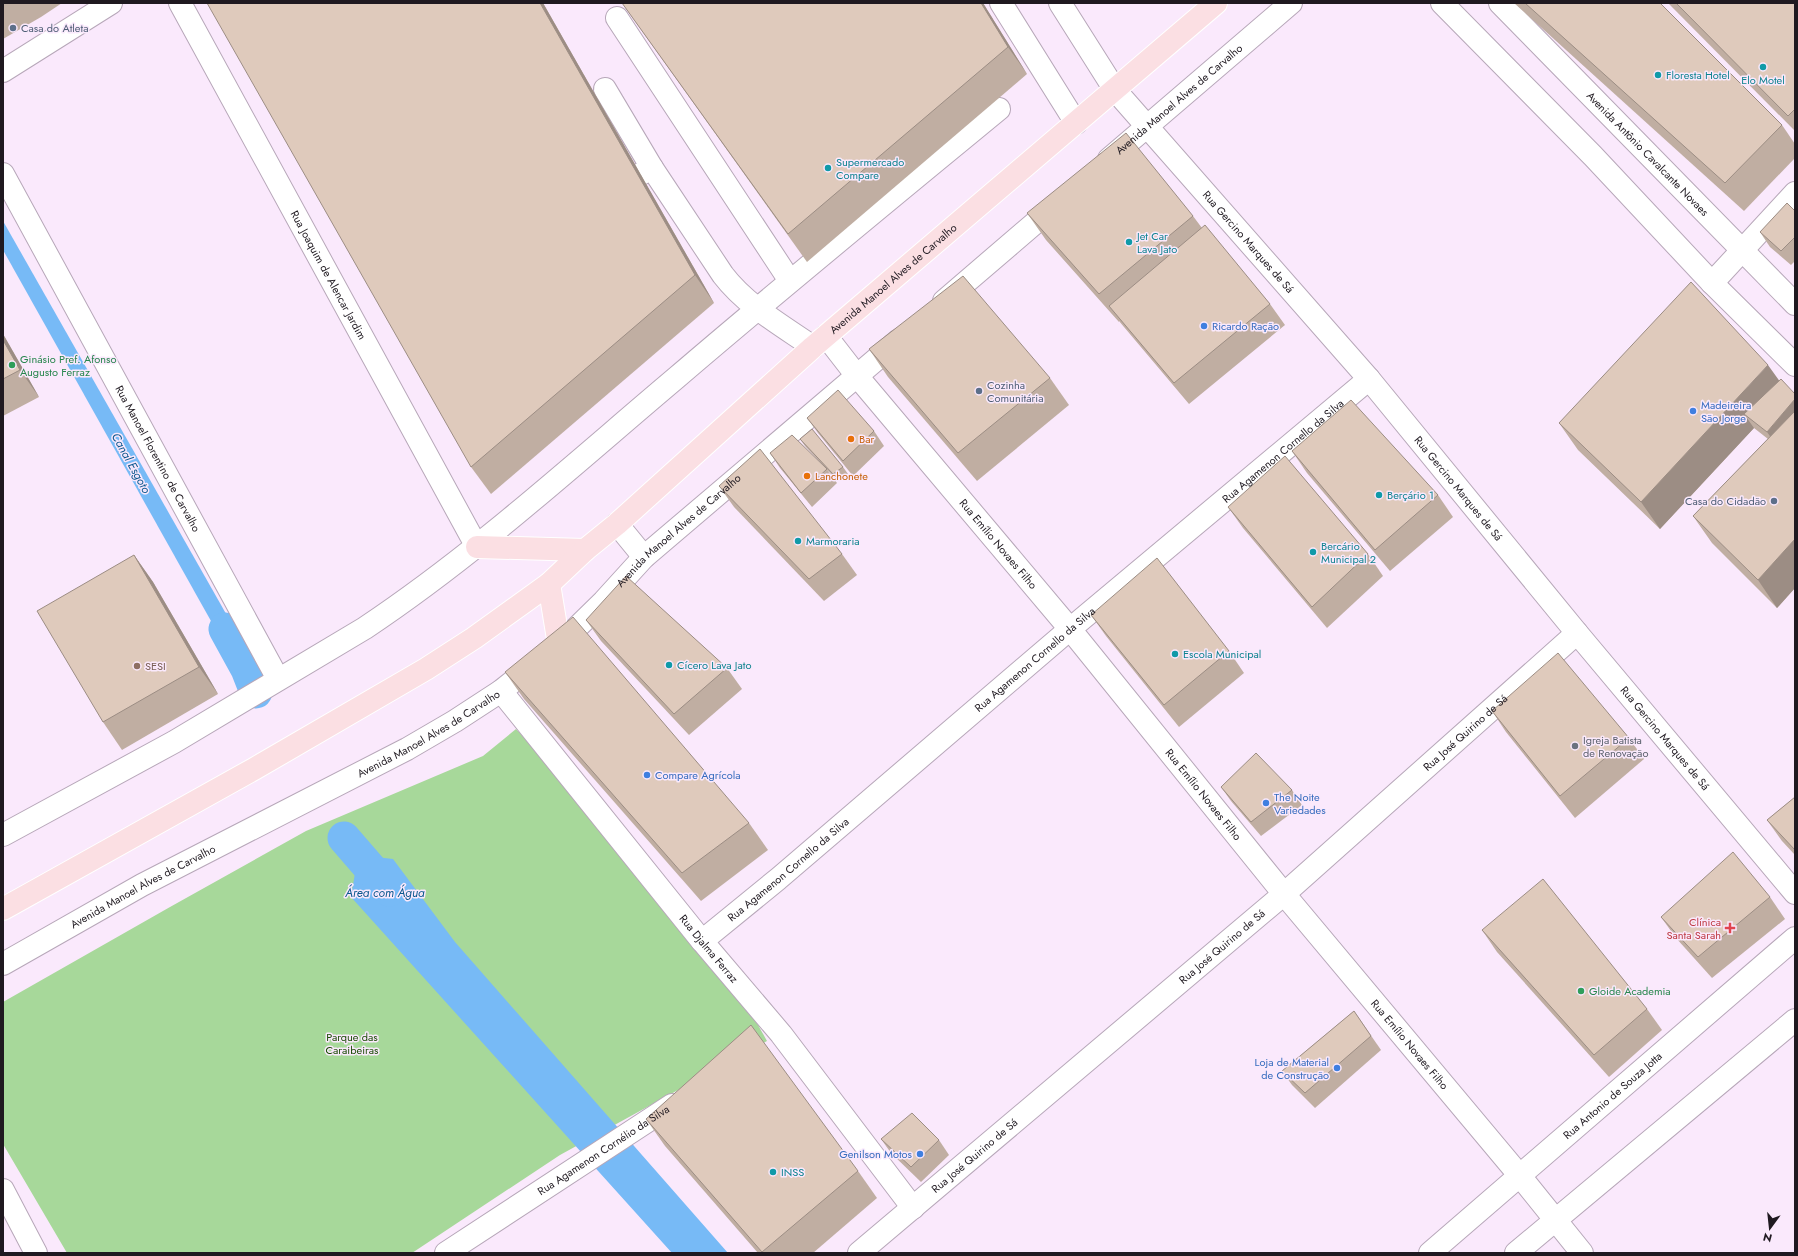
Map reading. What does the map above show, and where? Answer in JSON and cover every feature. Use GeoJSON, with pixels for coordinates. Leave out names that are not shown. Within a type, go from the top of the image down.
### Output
{"type":"FeatureCollection","features":[{"type":"Feature","properties":{"kind":"main road","name":"Avenida Manoel Alves de Carvalho"},"geometry":{"type":"LineString","coordinates":[[3,909],[254,770],[426,669],[474,638],[549,584],[585,550],[617,524],[819,342],[1216,3]]}},
{"type":"Feature","properties":{"kind":"main road"},"geometry":{"type":"LineString","coordinates":[[478,547],[585,550]]}},
{"type":"Feature","properties":{"kind":"main road"},"geometry":{"type":"LineString","coordinates":[[549,584],[559,645]]}},
{"type":"Feature","properties":{"kind":"street"},"geometry":{"type":"LineString","coordinates":[[3,71],[111,3]]}},
{"type":"Feature","properties":{"kind":"street","name":"Rua Joaquim de Alencar Jardim"},"geometry":{"type":"LineString","coordinates":[[180,3],[478,547]]}},
{"type":"Feature","properties":{"kind":"street"},"geometry":{"type":"LineString","coordinates":[[1001,3],[1076,123]]}},
{"type":"Feature","properties":{"kind":"street","name":"Rua Gercino Marques de Sá"},"geometry":{"type":"LineString","coordinates":[[1060,3],[1115,90],[1369,379],[1577,632],[1795,893]]}},
{"type":"Feature","properties":{"kind":"street","name":"Avenida Manoel Alves de Carvalho"},"geometry":{"type":"LineString","coordinates":[[1096,170],[1291,3]]}},
{"type":"Feature","properties":{"kind":"street"},"geometry":{"type":"LineString","coordinates":[[1442,3],[1592,156],[1712,283],[1795,365]]}},
{"type":"Feature","properties":{"kind":"street","name":"Avenida Antônio Cavalcante Novaes"},"geometry":{"type":"LineString","coordinates":[[1500,3],[1795,304]]}},
{"type":"Feature","properties":{"kind":"street"},"geometry":{"type":"LineString","coordinates":[[616,18],[790,281]]}},
{"type":"Feature","properties":{"kind":"street","name":"Rua Emílio Novaes Filho"},"geometry":{"type":"LineString","coordinates":[[605,89],[652,168],[734,290],[757,308],[819,342],[857,376],[1070,629],[1284,894],[1520,1176],[1582,1253]]}},
{"type":"Feature","properties":{"kind":"street"},"geometry":{"type":"LineString","coordinates":[[3,836],[174,742],[365,628],[395,608],[478,547],[757,308],[999,109]]}},
{"type":"Feature","properties":{"kind":"street"},"geometry":{"type":"LineString","coordinates":[[624,184],[652,168]]}},
{"type":"Feature","properties":{"kind":"street","name":"Rua Manoel Florentino de Carvalho"},"geometry":{"type":"LineString","coordinates":[[3,174],[278,679]]}},
{"type":"Feature","properties":{"kind":"street","name":"Avenida Manoel Alves de Carvalho"},"geometry":{"type":"LineString","coordinates":[[3,964],[142,885],[407,749],[455,721],[501,691],[559,645],[644,557],[923,320],[1072,190]]}},
{"type":"Feature","properties":{"kind":"street"},"geometry":{"type":"LineString","coordinates":[[1712,283],[1795,193]]}},
{"type":"Feature","properties":{"kind":"street","name":"Rua Agamenon Cornello da Silva"},"geometry":{"type":"LineString","coordinates":[[702,941],[784,874],[1070,629],[1369,379]]}},
{"type":"Feature","properties":{"kind":"street"},"geometry":{"type":"LineString","coordinates":[[617,524],[644,557]]}},
{"type":"Feature","properties":{"kind":"street","name":"Rua José Quirino de Sá"},"geometry":{"type":"LineString","coordinates":[[859,1253],[1284,894],[1577,632]]}},
{"type":"Feature","properties":{"kind":"street","name":"Rua Djalma Ferraz"},"geometry":{"type":"LineString","coordinates":[[501,691],[702,941],[781,1034],[913,1208]]}},
{"type":"Feature","properties":{"kind":"street","name":"Rua Antonio de Souza Jotta"},"geometry":{"type":"LineString","coordinates":[[1430,1253],[1795,938]]}},
{"type":"Feature","properties":{"kind":"street"},"geometry":{"type":"LineString","coordinates":[[1516,1253],[1795,1020]]}},
{"type":"Feature","properties":{"kind":"street"},"geometry":{"type":"LineString","coordinates":[[761,1047],[781,1034]]}},
{"type":"Feature","properties":{"kind":"street","name":"Rua Agamenon Cornélio da Silva"},"geometry":{"type":"LineString","coordinates":[[446,1253],[689,1094]]}},
{"type":"Feature","properties":{"kind":"street"},"geometry":{"type":"LineString","coordinates":[[3,1190],[36,1253]]}},
{"type":"Feature","properties":{"kind":"green space","name":"Parque das Caraibeiras"},"geometry":{"type":"Polygon","coordinates":[[[516,729],[719,955],[767,1041],[560,1155],[412,1253],[67,1253],[3,1144],[3,1002],[306,831],[483,756],[516,729]]]}},
{"type":"Feature","properties":{"kind":"water"},"geometry":{"type":"Polygon","coordinates":[[[3,221],[254,663],[247,669],[239,671],[3,250],[3,221]]]}},
{"type":"Feature","properties":{"kind":"water","name":"Área com Água"},"geometry":{"type":"Polygon","coordinates":[[[358,855],[393,859],[455,942],[728,1253],[672,1253],[351,897],[358,855]]]}},
{"type":"Feature","properties":{"kind":"building"},"geometry":{"type":"Polygon","coordinates":[[[207,3],[540,3],[695,275],[471,467],[207,3]]]}},
{"type":"Feature","properties":{"kind":"building","name":"Supermercado Compare"},"geometry":{"type":"Polygon","coordinates":[[[622,3],[981,3],[1008,47],[788,234],[622,3]]]}},
{"type":"Feature","properties":{"kind":"building","name":"Floresta Hotel"},"geometry":{"type":"Polygon","coordinates":[[[1525,3],[1660,3],[1782,125],[1725,183],[1525,3]]]}},
{"type":"Feature","properties":{"kind":"building","name":"Elo Motel"},"geometry":{"type":"Polygon","coordinates":[[[1676,3],[1795,3],[1795,109],[1788,116],[1676,3]]]}},
{"type":"Feature","properties":{"kind":"building","name":"Jet Car Lava Jato"},"geometry":{"type":"Polygon","coordinates":[[[1126,133],[1193,216],[1099,294],[1027,213],[1126,133]]]}},
{"type":"Feature","properties":{"kind":"building"},"geometry":{"type":"Polygon","coordinates":[[[1787,203],[1795,211],[1795,237],[1781,251],[1760,232],[1787,203]]]}},
{"type":"Feature","properties":{"kind":"building","name":"Ricardo Ração"},"geometry":{"type":"Polygon","coordinates":[[[1205,225],[1270,304],[1174,383],[1109,306],[1205,225]]]}},
{"type":"Feature","properties":{"kind":"building","name":"Cozinha Comunitária"},"geometry":{"type":"Polygon","coordinates":[[[963,276],[1050,378],[958,453],[869,349],[963,276]]]}},
{"type":"Feature","properties":{"kind":"building","name":"Madeireira São Jorge"},"geometry":{"type":"Polygon","coordinates":[[[1691,282],[1768,365],[1641,502],[1559,423],[1691,282]]]}},
{"type":"Feature","properties":{"kind":"building"},"geometry":{"type":"Polygon","coordinates":[[[3,340],[20,370],[3,379],[3,340]]]}},
{"type":"Feature","properties":{"kind":"building"},"geometry":{"type":"Polygon","coordinates":[[[1781,379],[1795,394],[1795,399],[1767,432],[1744,414],[1781,379]]]}},
{"type":"Feature","properties":{"kind":"building","name":"Bar"},"geometry":{"type":"Polygon","coordinates":[[[838,390],[874,431],[843,461],[807,418],[838,390]]]}},
{"type":"Feature","properties":{"kind":"building","name":"Berçário 1"},"geometry":{"type":"Polygon","coordinates":[[[1351,400],[1438,495],[1375,550],[1292,451],[1351,400]]]}},
{"type":"Feature","properties":{"kind":"building"},"geometry":{"type":"Polygon","coordinates":[[[1795,411],[1795,539],[1758,580],[1693,516],[1795,411]]]}},
{"type":"Feature","properties":{"kind":"building"},"geometry":{"type":"Polygon","coordinates":[[[812,429],[843,467],[833,474],[800,439],[812,429]]]}},
{"type":"Feature","properties":{"kind":"building","name":"Lanchonete"},"geometry":{"type":"Polygon","coordinates":[[[792,435],[827,469],[801,493],[770,453],[792,435]]]}},
{"type":"Feature","properties":{"kind":"building","name":"Marmoraria"},"geometry":{"type":"Polygon","coordinates":[[[760,449],[842,554],[809,579],[719,486],[760,449]]]}},
{"type":"Feature","properties":{"kind":"building","name":"Bercário Municipal 2"},"geometry":{"type":"Polygon","coordinates":[[[1285,456],[1368,554],[1312,607],[1228,507],[1285,456]]]}},
{"type":"Feature","properties":{"kind":"building","name":"SESI"},"geometry":{"type":"Polygon","coordinates":[[[134,555],[199,667],[103,722],[37,611],[134,555]]]}},
{"type":"Feature","properties":{"kind":"building","name":"Escola Municipal"},"geometry":{"type":"Polygon","coordinates":[[[1157,558],[1229,651],[1164,705],[1091,615],[1157,558]]]}},
{"type":"Feature","properties":{"kind":"building","name":"Cícero Lava Jato"},"geometry":{"type":"Polygon","coordinates":[[[626,576],[727,668],[674,714],[586,620],[626,576]]]}},
{"type":"Feature","properties":{"kind":"building","name":"Compare Agrícola"},"geometry":{"type":"Polygon","coordinates":[[[573,617],[749,823],[682,873],[505,672],[573,617]]]}},
{"type":"Feature","properties":{"kind":"building","name":"Igreja Batista de Renovação"},"geometry":{"type":"Polygon","coordinates":[[[1558,653],[1629,738],[1560,796],[1492,711],[1558,653]]]}},
{"type":"Feature","properties":{"kind":"building","name":"The Noite Variedades"},"geometry":{"type":"Polygon","coordinates":[[[1256,753],[1292,790],[1251,822],[1221,787],[1256,753]]]}},
{"type":"Feature","properties":{"kind":"building"},"geometry":{"type":"Polygon","coordinates":[[[1795,797],[1795,850],[1767,820],[1795,797]]]}},
{"type":"Feature","properties":{"kind":"building"},"geometry":{"type":"Polygon","coordinates":[[[1733,852],[1770,897],[1698,957],[1661,917],[1733,852]]]}},
{"type":"Feature","properties":{"kind":"building","name":"Gloide Academia"},"geometry":{"type":"Polygon","coordinates":[[[1543,879],[1647,1009],[1594,1055],[1482,930],[1543,879]]]}},
{"type":"Feature","properties":{"kind":"building"},"geometry":{"type":"Polygon","coordinates":[[[1354,1011],[1371,1036],[1305,1093],[1282,1071],[1354,1011]]]}},
{"type":"Feature","properties":{"kind":"building","name":"INSS"},"geometry":{"type":"Polygon","coordinates":[[[751,1025],[858,1171],[762,1252],[646,1119],[751,1025]]]}},
{"type":"Feature","properties":{"kind":"building"},"geometry":{"type":"Polygon","coordinates":[[[912,1113],[939,1140],[911,1167],[881,1139],[912,1113]]]}},
{"type":"Feature","properties":{"kind":"waterway","name":"Canal Esgoto"},"geometry":{"type":"LineString","coordinates":[[225,629],[247,669],[256,692]]}},
{"type":"Feature","properties":{"kind":"waterway"},"geometry":{"type":"LineString","coordinates":[[344,838],[389,890]]}},
{"type":"Feature","properties":{"kind":"place","name":"Casa do Atleta"},"geometry":{"type":"Point","coordinates":[13,28]}},
{"type":"Feature","properties":{"kind":"place","name":"Elo Motel"},"geometry":{"type":"Point","coordinates":[1763,67]}},
{"type":"Feature","properties":{"kind":"place","name":"Floresta Hotel"},"geometry":{"type":"Point","coordinates":[1658,75]}},
{"type":"Feature","properties":{"kind":"place","name":"Supermercado Compare"},"geometry":{"type":"Point","coordinates":[828,168]}},
{"type":"Feature","properties":{"kind":"place","name":"Jet Car Lava Jato"},"geometry":{"type":"Point","coordinates":[1129,242]}},
{"type":"Feature","properties":{"kind":"place","name":"Ricardo Ração"},"geometry":{"type":"Point","coordinates":[1204,326]}},
{"type":"Feature","properties":{"kind":"place","name":"Ginásio Pref. Afonso Augusto Ferraz"},"geometry":{"type":"Point","coordinates":[12,365]}},
{"type":"Feature","properties":{"kind":"place","name":"Cozinha Comunitária"},"geometry":{"type":"Point","coordinates":[979,391]}},
{"type":"Feature","properties":{"kind":"place","name":"Madeireira São Jorge"},"geometry":{"type":"Point","coordinates":[1693,411]}},
{"type":"Feature","properties":{"kind":"place","name":"Bar"},"geometry":{"type":"Point","coordinates":[851,439]}},
{"type":"Feature","properties":{"kind":"place","name":"Lanchonete"},"geometry":{"type":"Point","coordinates":[807,476]}},
{"type":"Feature","properties":{"kind":"place","name":"Berçário 1"},"geometry":{"type":"Point","coordinates":[1379,495]}},
{"type":"Feature","properties":{"kind":"place","name":"Casa do Cidadão"},"geometry":{"type":"Point","coordinates":[1774,501]}},
{"type":"Feature","properties":{"kind":"place","name":"Marmoraria"},"geometry":{"type":"Point","coordinates":[798,541]}},
{"type":"Feature","properties":{"kind":"place","name":"Bercário Municipal 2"},"geometry":{"type":"Point","coordinates":[1313,552]}},
{"type":"Feature","properties":{"kind":"place","name":"Escola Municipal"},"geometry":{"type":"Point","coordinates":[1175,654]}},
{"type":"Feature","properties":{"kind":"place","name":"Cícero Lava Jato"},"geometry":{"type":"Point","coordinates":[669,665]}},
{"type":"Feature","properties":{"kind":"place","name":"SESI"},"geometry":{"type":"Point","coordinates":[137,666]}},
{"type":"Feature","properties":{"kind":"place","name":"Igreja Batista de Renovação"},"geometry":{"type":"Point","coordinates":[1575,746]}},
{"type":"Feature","properties":{"kind":"place","name":"Compare Agrícola"},"geometry":{"type":"Point","coordinates":[647,775]}},
{"type":"Feature","properties":{"kind":"place","name":"The Noite Variedades"},"geometry":{"type":"Point","coordinates":[1266,803]}},
{"type":"Feature","properties":{"kind":"place","name":"Clínica Santa Sarah"},"geometry":{"type":"Point","coordinates":[1730,928]}},
{"type":"Feature","properties":{"kind":"place","name":"Gloide Academia"},"geometry":{"type":"Point","coordinates":[1581,991]}},
{"type":"Feature","properties":{"kind":"place","name":"Loja de Material de Construção"},"geometry":{"type":"Point","coordinates":[1337,1068]}},
{"type":"Feature","properties":{"kind":"place","name":"Genilson Motos"},"geometry":{"type":"Point","coordinates":[920,1154]}},
{"type":"Feature","properties":{"kind":"place","name":"INSS"},"geometry":{"type":"Point","coordinates":[773,1172]}}]}
